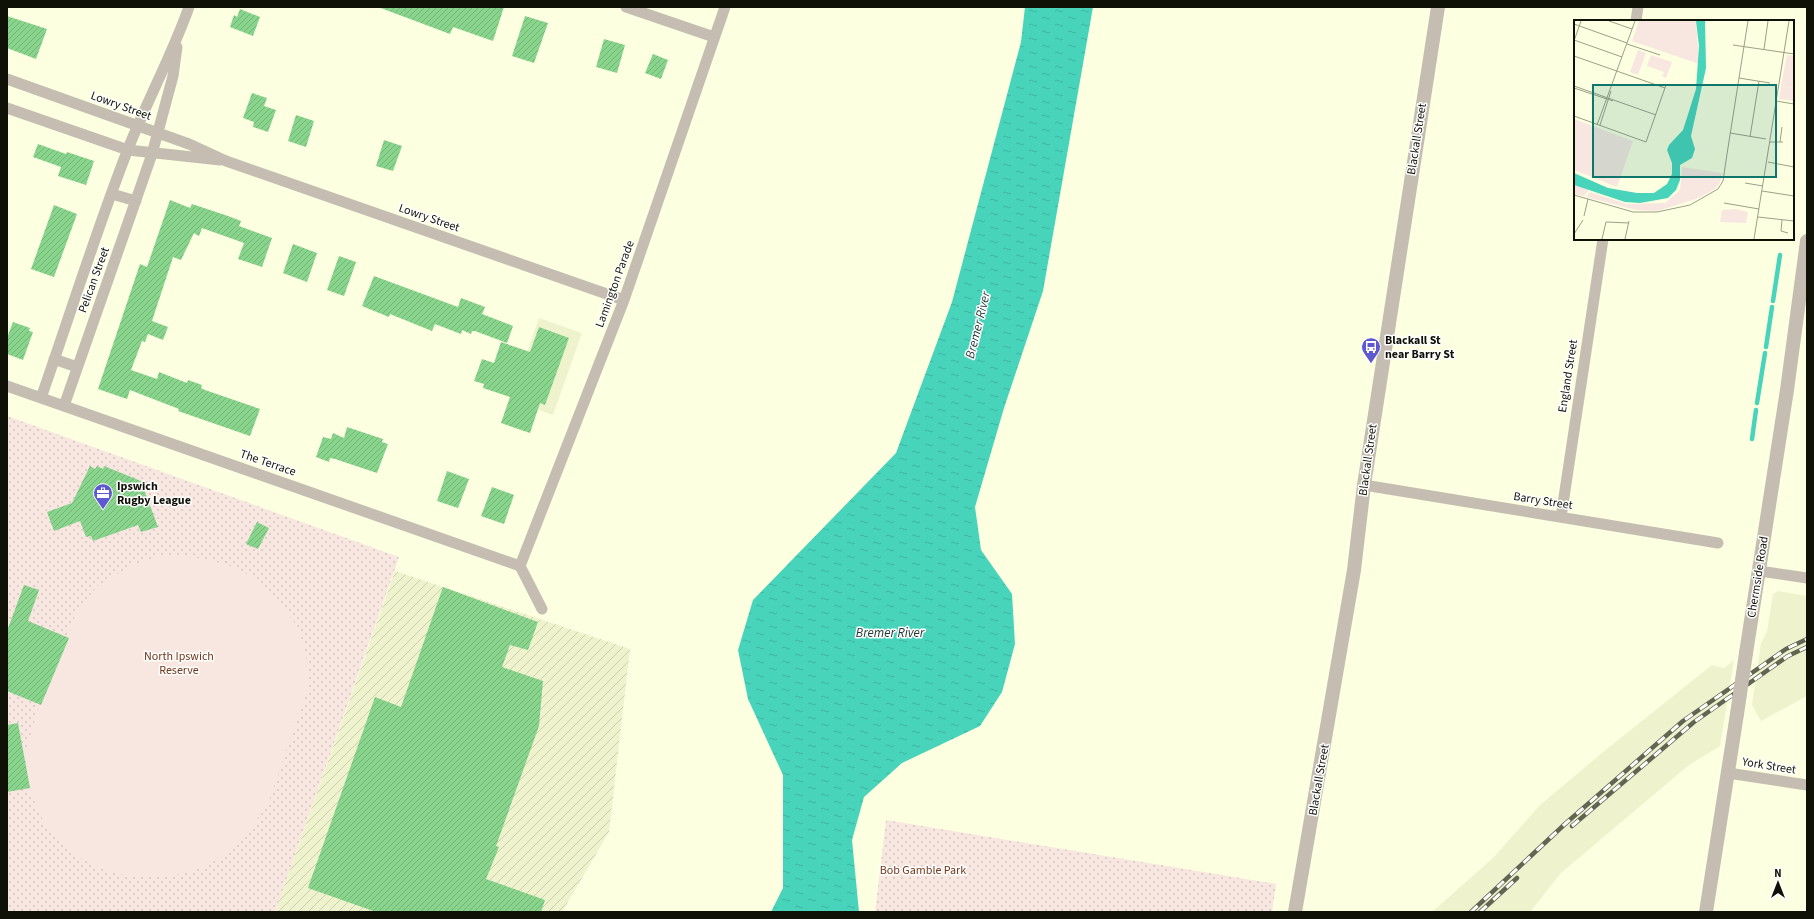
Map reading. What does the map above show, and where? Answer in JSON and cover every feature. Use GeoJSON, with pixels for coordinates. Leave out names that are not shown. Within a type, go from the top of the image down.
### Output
{"type":"FeatureCollection","features":[{"type":"Feature","properties":{"kind":"street","name":"Pelican Street"},"geometry":{"type":"LineString","coordinates":[[40,398],[128,150],[180,32],[189,7]]}},
{"type":"Feature","properties":{"kind":"street"},"geometry":{"type":"LineString","coordinates":[[626,7],[714,38]]}},
{"type":"Feature","properties":{"kind":"street","name":"Lamington Parade"},"geometry":{"type":"LineString","coordinates":[[520,566],[624,300],[725,7]]}},
{"type":"Feature","properties":{"kind":"street","name":"Blackall Street"},"geometry":{"type":"LineString","coordinates":[[1295,912],[1353,576],[1364,485],[1438,7]]}},
{"type":"Feature","properties":{"kind":"street"},"geometry":{"type":"LineString","coordinates":[[1636,20],[1638,7]]}},
{"type":"Feature","properties":{"kind":"street","name":"Pelican Street"},"geometry":{"type":"LineString","coordinates":[[64,406],[152,154],[172,76],[180,32]]}},
{"type":"Feature","properties":{"kind":"street","name":"Lowry Street"},"geometry":{"type":"LineString","coordinates":[[7,79],[189,144],[226,161],[624,300]]}},
{"type":"Feature","properties":{"kind":"street","name":"Lowry Street"},"geometry":{"type":"LineString","coordinates":[[7,108],[128,150],[152,154],[226,161]]}},
{"type":"Feature","properties":{"kind":"street"},"geometry":{"type":"LineString","coordinates":[[112,194],[136,201]]}},
{"type":"Feature","properties":{"kind":"street","name":"England Street"},"geometry":{"type":"LineString","coordinates":[[1561,517],[1603,240]]}},
{"type":"Feature","properties":{"kind":"street","name":"Chermside Road"},"geometry":{"type":"LineString","coordinates":[[1706,912],[1787,390],[1807,241]]}},
{"type":"Feature","properties":{"kind":"street"},"geometry":{"type":"LineString","coordinates":[[54,359],[77,367]]}},
{"type":"Feature","properties":{"kind":"street","name":"The Terrace"},"geometry":{"type":"LineString","coordinates":[[7,386],[520,566]]}},
{"type":"Feature","properties":{"kind":"street","name":"Barry Street"},"geometry":{"type":"LineString","coordinates":[[1364,485],[1718,542]]}},
{"type":"Feature","properties":{"kind":"street"},"geometry":{"type":"LineString","coordinates":[[520,566],[542,609]]}},
{"type":"Feature","properties":{"kind":"street"},"geometry":{"type":"LineString","coordinates":[[1759,571],[1807,578]]}},
{"type":"Feature","properties":{"kind":"street","name":"York Street"},"geometry":{"type":"LineString","coordinates":[[1728,773],[1807,785]]}},
{"type":"Feature","properties":{"kind":"shaded area"},"geometry":{"type":"Polygon","coordinates":[[[539,318],[582,333],[553,415],[510,400],[539,318]]]}},
{"type":"Feature","properties":{"kind":"shaded area"},"geometry":{"type":"Polygon","coordinates":[[[395,571],[630,649],[609,832],[562,912],[275,912],[395,571]]]}},
{"type":"Feature","properties":{"kind":"shaded area"},"geometry":{"type":"Polygon","coordinates":[[[1778,591],[1807,596],[1807,696],[1761,721],[1752,705],[1761,643],[1767,631],[1773,594],[1778,591]]]}},
{"type":"Feature","properties":{"kind":"shaded area"},"geometry":{"type":"Polygon","coordinates":[[[1734,660],[1720,746],[1689,765],[1561,873],[1530,912],[1432,912],[1494,857],[1540,805],[1608,748],[1712,665],[1724,668],[1734,660]]]}},
{"type":"Feature","properties":{"kind":"green space","name":"North Ipswich Reserve"},"geometry":{"type":"Polygon","coordinates":[[[7,416],[399,557],[275,912],[7,912],[7,416]]]}},
{"type":"Feature","properties":{"kind":"green space"},"geometry":{"type":"Polygon","coordinates":[[[161,555],[206,559],[237,568],[264,585],[298,627],[306,654],[308,687],[268,804],[250,829],[226,854],[203,868],[175,875],[125,875],[107,871],[84,860],[63,845],[44,822],[29,790],[25,754],[39,705],[75,616],[97,586],[133,565],[161,555]]]}},
{"type":"Feature","properties":{"kind":"green space","name":"Bob Gamble Park"},"geometry":{"type":"Polygon","coordinates":[[[886,820],[1276,884],[1272,912],[875,912],[886,820]]]}},
{"type":"Feature","properties":{"kind":"water","name":"Bremer River"},"geometry":{"type":"Polygon","coordinates":[[[1025,7],[1093,7],[1043,291],[1004,408],[975,507],[981,550],[1012,594],[1015,644],[1002,692],[980,726],[902,763],[864,797],[852,840],[859,912],[771,912],[783,888],[783,775],[748,699],[738,650],[753,600],[896,453],[952,302],[1021,42],[1025,7]]]}},
{"type":"Feature","properties":{"kind":"building"},"geometry":{"type":"Polygon","coordinates":[[[378,7],[504,7],[493,41],[453,27],[450,34],[378,7]]]}},
{"type":"Feature","properties":{"kind":"building"},"geometry":{"type":"Polygon","coordinates":[[[240,9],[260,17],[253,36],[230,27],[234,15],[237,17],[240,9]]]}},
{"type":"Feature","properties":{"kind":"building"},"geometry":{"type":"Polygon","coordinates":[[[7,16],[47,29],[36,59],[7,48],[7,16]]]}},
{"type":"Feature","properties":{"kind":"building"},"geometry":{"type":"Polygon","coordinates":[[[525,16],[548,23],[534,63],[512,56],[525,16]]]}},
{"type":"Feature","properties":{"kind":"building"},"geometry":{"type":"Polygon","coordinates":[[[604,39],[625,45],[617,73],[596,67],[604,39]]]}},
{"type":"Feature","properties":{"kind":"building"},"geometry":{"type":"Polygon","coordinates":[[[653,54],[668,60],[661,79],[645,73],[653,54]]]}},
{"type":"Feature","properties":{"kind":"building"},"geometry":{"type":"Polygon","coordinates":[[[252,93],[267,98],[264,106],[276,110],[268,132],[253,127],[254,122],[243,118],[252,93]]]}},
{"type":"Feature","properties":{"kind":"building"},"geometry":{"type":"Polygon","coordinates":[[[296,115],[314,121],[306,147],[288,141],[296,115]]]}},
{"type":"Feature","properties":{"kind":"building"},"geometry":{"type":"Polygon","coordinates":[[[384,140],[402,146],[393,171],[376,166],[384,140]]]}},
{"type":"Feature","properties":{"kind":"building"},"geometry":{"type":"Polygon","coordinates":[[[38,144],[66,154],[67,152],[94,161],[86,185],[58,176],[61,167],[33,157],[38,144]]]}},
{"type":"Feature","properties":{"kind":"building"},"geometry":{"type":"Polygon","coordinates":[[[170,200],[190,208],[192,204],[228,216],[241,221],[239,226],[272,238],[262,267],[238,259],[244,243],[202,228],[199,236],[194,233],[181,260],[173,257],[152,321],[168,327],[163,340],[148,334],[145,342],[142,341],[131,370],[157,379],[159,372],[187,383],[188,380],[202,385],[201,388],[205,390],[260,409],[250,436],[178,411],[179,409],[130,390],[127,399],[98,389],[140,264],[147,267],[170,200]]]}},
{"type":"Feature","properties":{"kind":"building"},"geometry":{"type":"Polygon","coordinates":[[[54,205],[77,214],[54,277],[31,269],[54,205]]]}},
{"type":"Feature","properties":{"kind":"building"},"geometry":{"type":"Polygon","coordinates":[[[293,244],[317,253],[307,282],[283,273],[293,244]]]}},
{"type":"Feature","properties":{"kind":"building"},"geometry":{"type":"Polygon","coordinates":[[[339,256],[356,262],[344,296],[327,290],[339,256]]]}},
{"type":"Feature","properties":{"kind":"building"},"geometry":{"type":"Polygon","coordinates":[[[374,276],[458,307],[461,298],[485,307],[482,314],[513,326],[507,343],[475,331],[472,331],[471,334],[462,330],[461,334],[435,324],[432,331],[390,314],[389,317],[362,306],[374,276]]]}},
{"type":"Feature","properties":{"kind":"building"},"geometry":{"type":"Polygon","coordinates":[[[13,322],[30,328],[29,331],[33,332],[23,360],[7,354],[7,338],[13,322]]]}},
{"type":"Feature","properties":{"kind":"building"},"geometry":{"type":"Polygon","coordinates":[[[539,327],[569,338],[545,405],[540,403],[530,433],[501,423],[510,397],[483,388],[484,384],[474,381],[482,359],[494,363],[501,342],[530,352],[539,327]]]}},
{"type":"Feature","properties":{"kind":"building"},"geometry":{"type":"Polygon","coordinates":[[[347,427],[383,439],[382,442],[388,444],[377,473],[335,459],[330,458],[329,462],[316,457],[323,437],[331,439],[333,433],[344,438],[347,427]]]}},
{"type":"Feature","properties":{"kind":"building"},"geometry":{"type":"Polygon","coordinates":[[[90,466],[95,469],[97,466],[103,469],[104,466],[141,481],[158,527],[141,532],[138,525],[93,541],[91,536],[86,537],[80,521],[54,531],[47,512],[72,503],[90,466]]]}},
{"type":"Feature","properties":{"kind":"building"},"geometry":{"type":"Polygon","coordinates":[[[447,471],[469,479],[458,508],[437,501],[447,471]]]}},
{"type":"Feature","properties":{"kind":"building"},"geometry":{"type":"Polygon","coordinates":[[[492,487],[514,495],[504,524],[481,516],[492,487]]]}},
{"type":"Feature","properties":{"kind":"building"},"geometry":{"type":"Polygon","coordinates":[[[257,522],[269,528],[258,549],[246,544],[257,522]]]}},
{"type":"Feature","properties":{"kind":"building"},"geometry":{"type":"Polygon","coordinates":[[[24,585],[39,590],[28,621],[69,638],[41,705],[7,691],[7,631],[24,585]]]}},
{"type":"Feature","properties":{"kind":"building"},"geometry":{"type":"Polygon","coordinates":[[[443,587],[538,622],[528,650],[510,645],[502,667],[543,681],[539,726],[496,846],[499,847],[486,879],[545,900],[541,912],[376,912],[308,888],[375,697],[401,707],[443,587]]]}},
{"type":"Feature","properties":{"kind":"building"},"geometry":{"type":"Polygon","coordinates":[[[18,723],[30,788],[7,792],[7,725],[18,723]]]}},
{"type":"Feature","properties":{"kind":"waterway"},"geometry":{"type":"LineString","coordinates":[[1773,301],[1780,255]]}},
{"type":"Feature","properties":{"kind":"waterway"},"geometry":{"type":"LineString","coordinates":[[1766,347],[1772,307]]}},
{"type":"Feature","properties":{"kind":"waterway"},"geometry":{"type":"LineString","coordinates":[[1757,403],[1765,353]]}},
{"type":"Feature","properties":{"kind":"waterway"},"geometry":{"type":"LineString","coordinates":[[1752,439],[1756,410]]}},
{"type":"Feature","properties":{"kind":"railway"},"geometry":{"type":"LineString","coordinates":[[1471,912],[1565,824],[1683,721],[1786,649],[1807,639]]}},
{"type":"Feature","properties":{"kind":"railway"},"geometry":{"type":"LineString","coordinates":[[1572,826],[1694,722],[1788,656],[1807,647]]}},
{"type":"Feature","properties":{"kind":"railway"},"geometry":{"type":"LineString","coordinates":[[1480,912],[1517,878]]}},
{"type":"Feature","properties":{"kind":"place","name":"Blackall St near Barry St"},"geometry":{"type":"Point","coordinates":[1371,364]}},
{"type":"Feature","properties":{"kind":"place","name":"Ipswich Rugby League"},"geometry":{"type":"Point","coordinates":[103,510]}}]}
